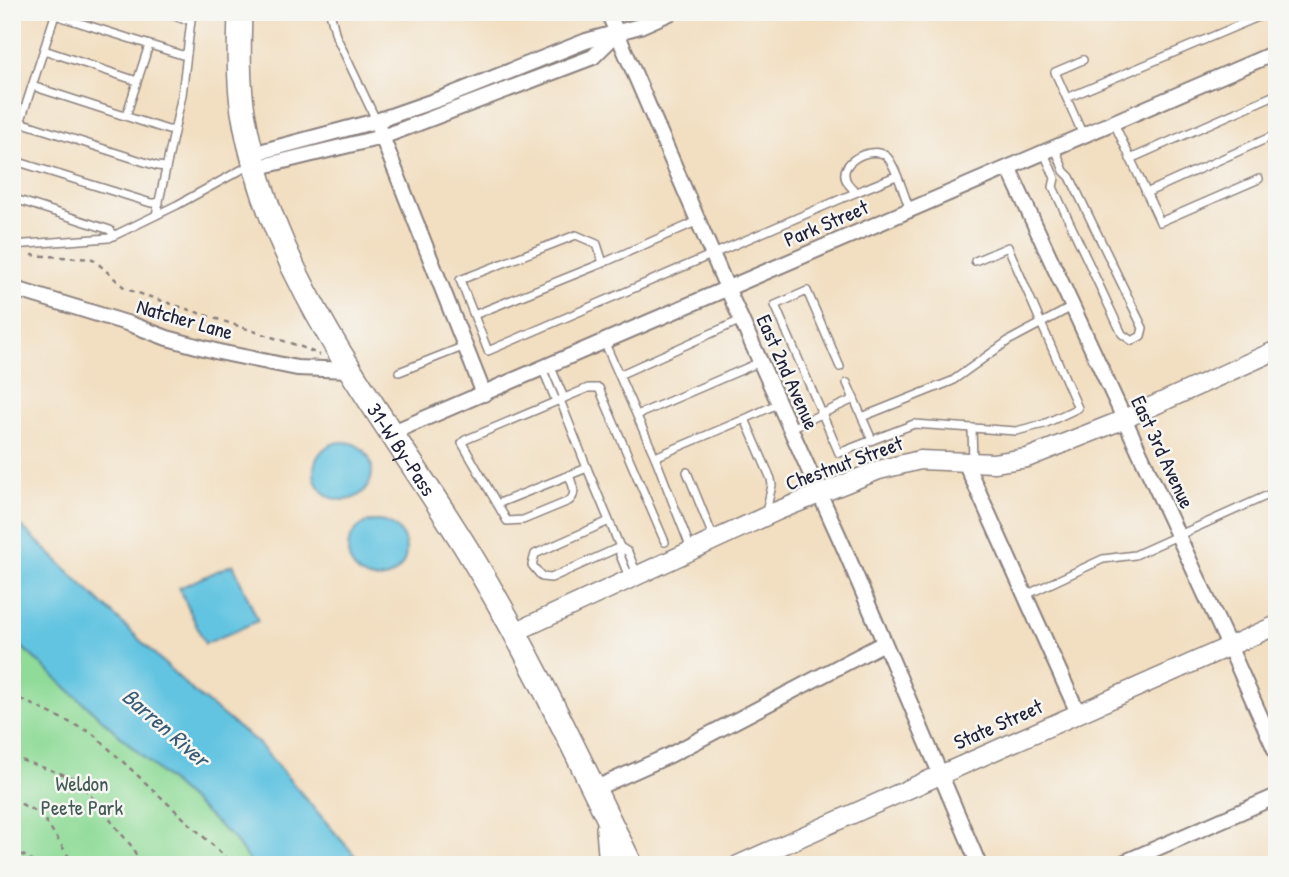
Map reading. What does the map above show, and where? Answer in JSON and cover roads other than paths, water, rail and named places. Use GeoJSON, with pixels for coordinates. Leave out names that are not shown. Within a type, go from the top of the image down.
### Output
{"type":"FeatureCollection","features":[{"type":"Feature","properties":{"kind":"main road","name":"31-W By-Pass"},"geometry":{"type":"LineString","coordinates":[[240,12],[239,66],[243,111],[254,162],[288,260],[340,370],[391,433],[468,550],[515,632],[631,865]]}},
{"type":"Feature","properties":{"kind":"main road"},"geometry":{"type":"LineString","coordinates":[[607,816],[611,865]]}},
{"type":"Feature","properties":{"kind":"street","name":"East 2nd Avenue"},"geometry":{"type":"LineString","coordinates":[[608,12],[638,96],[698,220],[979,865]]}},
{"type":"Feature","properties":{"kind":"street"},"geometry":{"type":"LineString","coordinates":[[254,162],[445,97],[586,41],[617,33],[672,12]]}},
{"type":"Feature","properties":{"kind":"street"},"geometry":{"type":"LineString","coordinates":[[254,162],[382,137],[593,57],[617,33]]}},
{"type":"Feature","properties":{"kind":"street","name":"Park Street"},"geometry":{"type":"LineString","coordinates":[[391,433],[1277,52]]}},
{"type":"Feature","properties":{"kind":"street"},"geometry":{"type":"LineString","coordinates":[[376,121],[484,394]]}},
{"type":"Feature","properties":{"kind":"street","name":"East 3rd Avenue"},"geometry":{"type":"LineString","coordinates":[[1009,169],[1230,646],[1277,754]]}},
{"type":"Feature","properties":{"kind":"street","name":"Natcher Lane"},"geometry":{"type":"LineString","coordinates":[[12,288],[208,350],[297,368],[340,370]]}},
{"type":"Feature","properties":{"kind":"street","name":"Chestnut Street"},"geometry":{"type":"LineString","coordinates":[[515,632],[765,517],[878,470],[909,461],[1005,462],[1027,458],[1124,419],[1277,350]]}},
{"type":"Feature","properties":{"kind":"street"},"geometry":{"type":"LineString","coordinates":[[969,462],[1078,713]]}},
{"type":"Feature","properties":{"kind":"street","name":"State Street"},"geometry":{"type":"LineString","coordinates":[[738,865],[1277,625]]}},
{"type":"Feature","properties":{"kind":"street"},"geometry":{"type":"LineString","coordinates":[[594,789],[670,755],[884,643]]}},
{"type":"Feature","properties":{"kind":"street"},"geometry":{"type":"LineString","coordinates":[[1118,865],[1277,796]]}},
{"type":"Feature","properties":{"kind":"lane"},"geometry":{"type":"LineString","coordinates":[[164,12],[183,19],[191,15]]}},
{"type":"Feature","properties":{"kind":"lane"},"geometry":{"type":"LineString","coordinates":[[330,12],[336,36],[376,121]]}},
{"type":"Feature","properties":{"kind":"lane"},"geometry":{"type":"LineString","coordinates":[[1067,98],[1270,12]]}},
{"type":"Feature","properties":{"kind":"lane"},"geometry":{"type":"LineString","coordinates":[[12,148],[56,14],[182,55],[187,53]]}},
{"type":"Feature","properties":{"kind":"lane"},"geometry":{"type":"LineString","coordinates":[[156,215],[174,130],[191,15]]}},
{"type":"Feature","properties":{"kind":"lane"},"geometry":{"type":"LineString","coordinates":[[126,116],[149,45]]}},
{"type":"Feature","properties":{"kind":"lane"},"geometry":{"type":"LineString","coordinates":[[44,50],[137,81]]}},
{"type":"Feature","properties":{"kind":"lane"},"geometry":{"type":"LineString","coordinates":[[1083,60],[1055,72],[1084,136]]}},
{"type":"Feature","properties":{"kind":"lane"},"geometry":{"type":"LineString","coordinates":[[33,86],[174,130]]}},
{"type":"Feature","properties":{"kind":"lane"},"geometry":{"type":"LineString","coordinates":[[1130,159],[1277,94]]}},
{"type":"Feature","properties":{"kind":"lane"},"geometry":{"type":"LineString","coordinates":[[20,122],[166,167]]}},
{"type":"Feature","properties":{"kind":"lane"},"geometry":{"type":"LineString","coordinates":[[1114,123],[1160,222],[1259,179]]}},
{"type":"Feature","properties":{"kind":"lane"},"geometry":{"type":"LineString","coordinates":[[1146,193],[1277,134]]}},
{"type":"Feature","properties":{"kind":"lane"},"geometry":{"type":"LineString","coordinates":[[858,192],[851,188],[845,176],[845,167],[849,161],[876,151],[882,153],[888,158],[910,211]]}},
{"type":"Feature","properties":{"kind":"lane"},"geometry":{"type":"LineString","coordinates":[[1050,151],[1070,177],[1143,328],[1141,335],[1132,341],[1122,334],[1053,187],[1055,178],[1050,151]]}},
{"type":"Feature","properties":{"kind":"lane"},"geometry":{"type":"LineString","coordinates":[[12,160],[151,204],[159,202]]}},
{"type":"Feature","properties":{"kind":"lane"},"geometry":{"type":"LineString","coordinates":[[12,245],[109,238],[254,162]]}},
{"type":"Feature","properties":{"kind":"lane"},"geometry":{"type":"LineString","coordinates":[[603,263],[597,244],[576,235],[460,280],[488,351],[896,177]]}},
{"type":"Feature","properties":{"kind":"lane"},"geometry":{"type":"LineString","coordinates":[[12,198],[110,230],[114,235]]}},
{"type":"Feature","properties":{"kind":"lane"},"geometry":{"type":"LineString","coordinates":[[474,315],[603,263],[698,220]]}},
{"type":"Feature","properties":{"kind":"lane"},"geometry":{"type":"LineString","coordinates":[[840,367],[807,291],[775,305],[839,453],[914,424],[1016,430],[1044,424],[1078,408],[1008,247],[975,261]]}},
{"type":"Feature","properties":{"kind":"lane"},"geometry":{"type":"LineString","coordinates":[[862,417],[952,381],[1008,341],[1073,307]]}},
{"type":"Feature","properties":{"kind":"lane"},"geometry":{"type":"LineString","coordinates":[[619,375],[742,320]]}},
{"type":"Feature","properties":{"kind":"lane"},"geometry":{"type":"LineString","coordinates":[[604,341],[692,550]]}},
{"type":"Feature","properties":{"kind":"lane"},"geometry":{"type":"LineString","coordinates":[[400,372],[465,346]]}},
{"type":"Feature","properties":{"kind":"lane"},"geometry":{"type":"LineString","coordinates":[[637,415],[760,362]]}},
{"type":"Feature","properties":{"kind":"lane"},"geometry":{"type":"LineString","coordinates":[[546,367],[620,547],[620,555],[633,576]]}},
{"type":"Feature","properties":{"kind":"lane"},"geometry":{"type":"LineString","coordinates":[[847,383],[872,440]]}},
{"type":"Feature","properties":{"kind":"lane"},"geometry":{"type":"LineString","coordinates":[[569,475],[575,492],[569,501],[523,520],[507,521],[462,443],[588,388],[600,388],[665,542]]}},
{"type":"Feature","properties":{"kind":"lane"},"geometry":{"type":"LineString","coordinates":[[790,428],[854,399]]}},
{"type":"Feature","properties":{"kind":"lane"},"geometry":{"type":"LineString","coordinates":[[655,457],[779,403]]}},
{"type":"Feature","properties":{"kind":"lane"},"geometry":{"type":"LineString","coordinates":[[746,419],[772,485],[765,517]]}},
{"type":"Feature","properties":{"kind":"lane"},"geometry":{"type":"LineString","coordinates":[[969,462],[972,428]]}},
{"type":"Feature","properties":{"kind":"lane"},"geometry":{"type":"LineString","coordinates":[[497,504],[587,468]]}},
{"type":"Feature","properties":{"kind":"lane"},"geometry":{"type":"LineString","coordinates":[[687,472],[714,540]]}},
{"type":"Feature","properties":{"kind":"lane"},"geometry":{"type":"LineString","coordinates":[[1026,595],[1103,559],[1135,555],[1277,491]]}},
{"type":"Feature","properties":{"kind":"lane"},"geometry":{"type":"LineString","coordinates":[[609,521],[535,554],[533,565],[542,577],[551,578],[620,547]]}},
{"type":"Feature","properties":{"kind":"water"},"geometry":{"type":"Polygon","coordinates":[[[343,442],[359,447],[367,455],[372,471],[367,487],[359,495],[343,500],[327,495],[319,487],[314,471],[319,455],[327,447],[343,442]]]}},
{"type":"Feature","properties":{"kind":"water","name":"Barren River"},"geometry":{"type":"Polygon","coordinates":[[[12,517],[195,693],[258,743],[363,865],[252,865],[234,839],[12,638],[12,517]]]}},
{"type":"Feature","properties":{"kind":"water"},"geometry":{"type":"Polygon","coordinates":[[[377,521],[393,526],[401,534],[406,550],[401,566],[393,574],[377,579],[361,574],[353,566],[348,550],[353,534],[361,526],[377,521]]]}},
{"type":"Feature","properties":{"kind":"water"},"geometry":{"type":"Polygon","coordinates":[[[233,564],[258,621],[205,644],[179,588],[233,564]]]}},
{"type":"Feature","properties":{"kind":"park label","name":"Weldon Peete Park"},"geometry":{"type":"Point","coordinates":[82,795]}}]}
